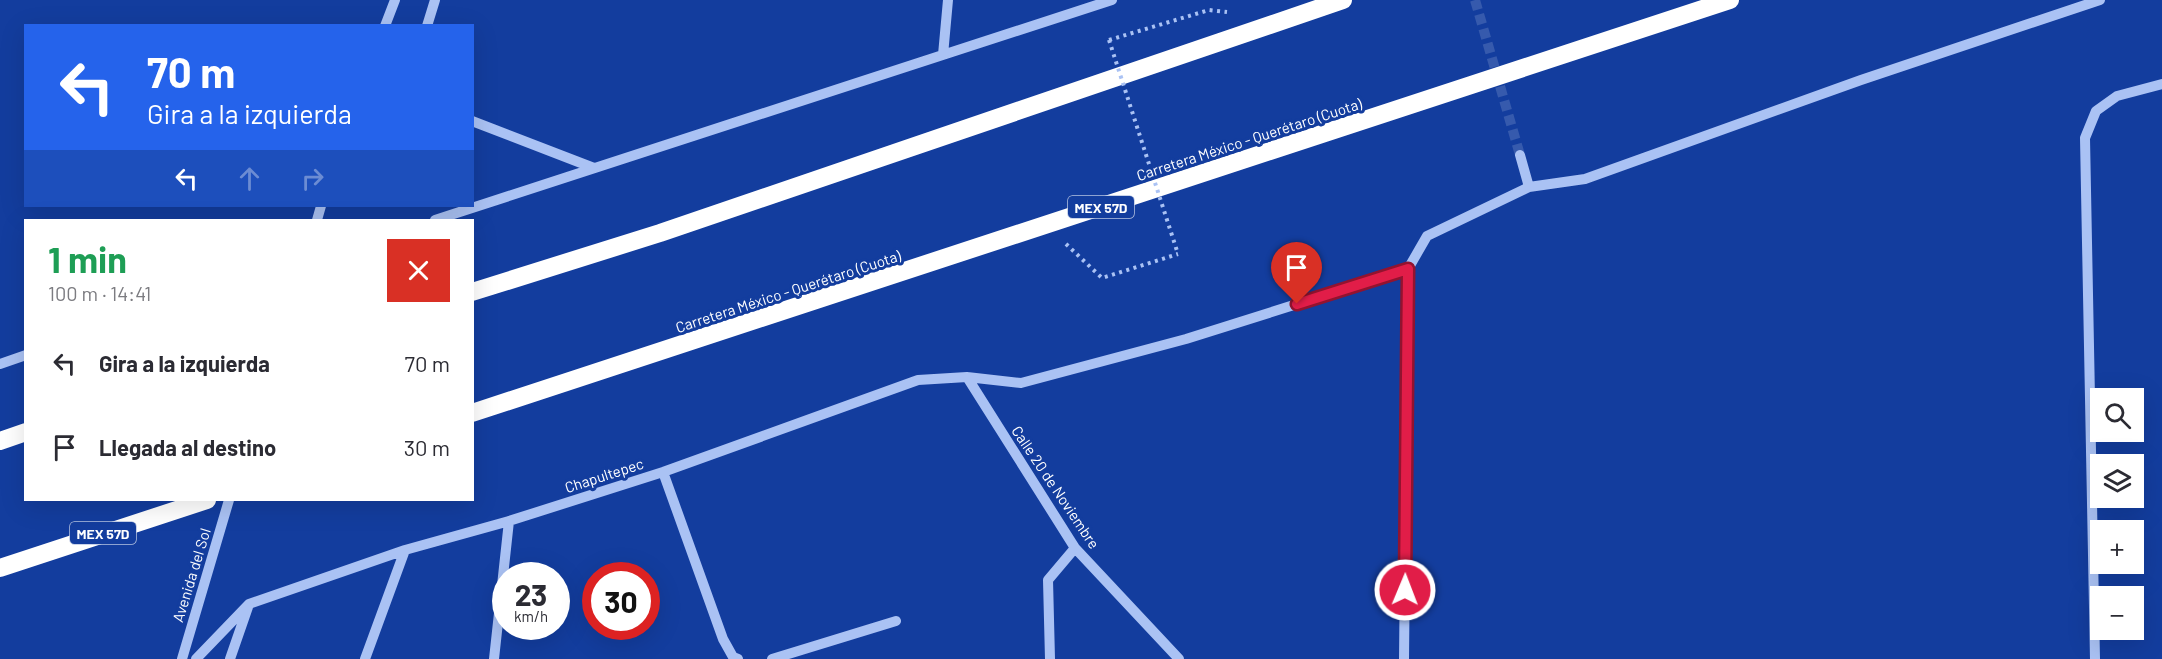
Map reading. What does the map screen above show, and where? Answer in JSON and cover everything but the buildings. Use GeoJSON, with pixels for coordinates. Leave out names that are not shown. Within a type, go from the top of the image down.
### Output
{"type":"FeatureCollection","features":[{"type":"Feature","properties":{"kind":"highway"},"geometry":{"type":"LineString","coordinates":[[474,291],[660,233],[1343,0]]}},
{"type":"Feature","properties":{"kind":"highway","name":"Carretera México - Querétaro (Cuota)"},"geometry":{"type":"LineString","coordinates":[[474,412],[1730,0]]}},
{"type":"Feature","properties":{"kind":"highway"},"geometry":{"type":"LineString","coordinates":[[0,441],[24,433]]}},
{"type":"Feature","properties":{"kind":"highway","name":"MEX 57D"},"geometry":{"type":"LineString","coordinates":[[0,568],[204,501]]}},
{"type":"Feature","properties":{"kind":"street"},"geometry":{"type":"LineString","coordinates":[[386,24],[394,0]]}},
{"type":"Feature","properties":{"kind":"street"},"geometry":{"type":"LineString","coordinates":[[428,24],[435,0]]}},
{"type":"Feature","properties":{"kind":"street"},"geometry":{"type":"LineString","coordinates":[[944,55],[948,0]]}},
{"type":"Feature","properties":{"kind":"street"},"geometry":{"type":"LineString","coordinates":[[438,219],[1112,0]]}},
{"type":"Feature","properties":{"kind":"street"},"geometry":{"type":"LineString","coordinates":[[1404,659],[1408,269],[1427,236],[1529,187],[1585,179],[1861,80],[2100,0]]}},
{"type":"Feature","properties":{"kind":"street"},"geometry":{"type":"LineString","coordinates":[[2096,659],[2085,138],[2096,111],[2117,96],[2162,84]]}},
{"type":"Feature","properties":{"kind":"street"},"geometry":{"type":"LineString","coordinates":[[474,121],[594,168]]}},
{"type":"Feature","properties":{"kind":"street"},"geometry":{"type":"LineString","coordinates":[[1520,154],[1529,187]]}},
{"type":"Feature","properties":{"kind":"street","name":"Chapultepec"},"geometry":{"type":"LineString","coordinates":[[249,604],[405,550],[509,521],[663,472],[918,380],[966,377],[1021,383],[1186,339],[1408,269]]}},
{"type":"Feature","properties":{"kind":"street"},"geometry":{"type":"LineString","coordinates":[[0,364],[24,356]]}},
{"type":"Feature","properties":{"kind":"street","name":"Calle 20 de Noviembre"},"geometry":{"type":"LineString","coordinates":[[966,377],[1075,548],[1179,659]]}},
{"type":"Feature","properties":{"kind":"street"},"geometry":{"type":"LineString","coordinates":[[663,472],[723,639],[733,657],[738,659]]}},
{"type":"Feature","properties":{"kind":"street","name":"Avenida del Sol"},"geometry":{"type":"LineString","coordinates":[[182,659],[229,501]]}},
{"type":"Feature","properties":{"kind":"street"},"geometry":{"type":"LineString","coordinates":[[494,659],[509,521]]}},
{"type":"Feature","properties":{"kind":"street"},"geometry":{"type":"LineString","coordinates":[[1050,659],[1048,580],[1075,548]]}},
{"type":"Feature","properties":{"kind":"street"},"geometry":{"type":"LineString","coordinates":[[365,659],[405,550]]}},
{"type":"Feature","properties":{"kind":"street"},"geometry":{"type":"LineString","coordinates":[[196,659],[249,604]]}},
{"type":"Feature","properties":{"kind":"street"},"geometry":{"type":"LineString","coordinates":[[230,659],[249,604]]}},
{"type":"Feature","properties":{"kind":"street"},"geometry":{"type":"LineString","coordinates":[[772,659],[896,621]]}},
{"type":"Feature","properties":{"kind":"path"},"geometry":{"type":"LineString","coordinates":[[1046,225],[1102,278],[1178,254],[1109,40],[1209,10]]}},
{"type":"Feature","properties":{"kind":"tunnel"},"geometry":{"type":"LineString","coordinates":[[1475,0],[1520,155]]}},
{"type":"Feature","properties":{"kind":"route"},"geometry":{"type":"LineString","coordinates":[[1297,304],[1408,269],[1405,590]]}}]}
